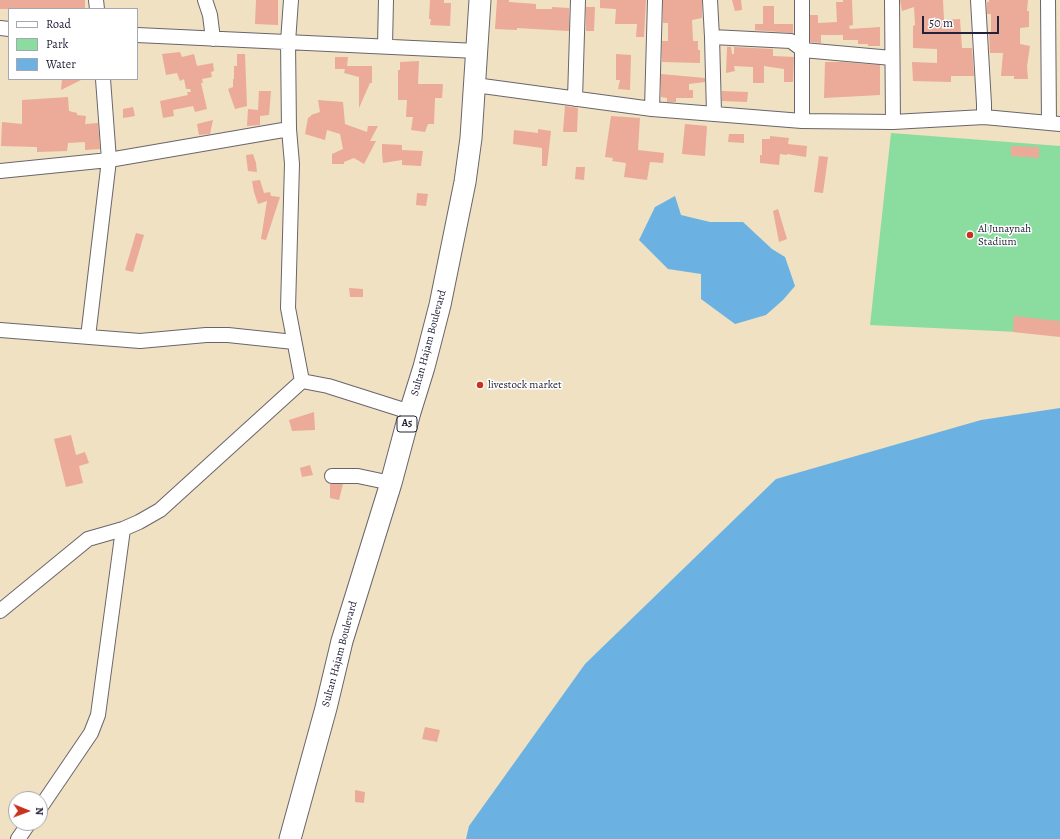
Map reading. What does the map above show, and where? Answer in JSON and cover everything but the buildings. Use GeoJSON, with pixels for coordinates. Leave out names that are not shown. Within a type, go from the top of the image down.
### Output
{"type":"FeatureCollection","features":[{"type":"Feature","properties":{"kind":"highway","name":"Sultan Hajam Boulevard"},"geometry":{"type":"LineString","coordinates":[[290,839],[326,708],[342,641],[391,484],[410,412],[424,367],[448,269],[466,174],[471,138],[480,0]]}},
{"type":"Feature","properties":{"kind":"street"},"geometry":{"type":"LineString","coordinates":[[205,0],[210,15],[213,39]]}},
{"type":"Feature","properties":{"kind":"street"},"geometry":{"type":"LineString","coordinates":[[291,0],[288,42],[289,129],[292,164],[288,308],[302,381]]}},
{"type":"Feature","properties":{"kind":"street"},"geometry":{"type":"LineString","coordinates":[[385,46],[386,0]]}},
{"type":"Feature","properties":{"kind":"street"},"geometry":{"type":"LineString","coordinates":[[576,99],[578,0]]}},
{"type":"Feature","properties":{"kind":"street"},"geometry":{"type":"LineString","coordinates":[[652,109],[654,0]]}},
{"type":"Feature","properties":{"kind":"street"},"geometry":{"type":"LineString","coordinates":[[710,0],[714,113]]}},
{"type":"Feature","properties":{"kind":"street"},"geometry":{"type":"LineString","coordinates":[[802,0],[802,121]]}},
{"type":"Feature","properties":{"kind":"street"},"geometry":{"type":"LineString","coordinates":[[892,0],[893,122]]}},
{"type":"Feature","properties":{"kind":"street"},"geometry":{"type":"LineString","coordinates":[[978,0],[984,117]]}},
{"type":"Feature","properties":{"kind":"street"},"geometry":{"type":"LineString","coordinates":[[475,85],[652,109],[802,121],[893,122],[984,117],[1054,123],[1048,0]]}},
{"type":"Feature","properties":{"kind":"street"},"geometry":{"type":"LineString","coordinates":[[138,35],[477,51]]}},
{"type":"Feature","properties":{"kind":"street"},"geometry":{"type":"LineString","coordinates":[[712,37],[791,41],[803,50],[892,58]]}},
{"type":"Feature","properties":{"kind":"street"},"geometry":{"type":"LineString","coordinates":[[88,337],[109,160],[103,80]]}},
{"type":"Feature","properties":{"kind":"street"},"geometry":{"type":"LineString","coordinates":[[0,171],[109,160],[289,129]]}},
{"type":"Feature","properties":{"kind":"street"},"geometry":{"type":"LineString","coordinates":[[0,330],[140,341],[206,335],[228,335],[294,342]]}},
{"type":"Feature","properties":{"kind":"street"},"geometry":{"type":"LineString","coordinates":[[302,381],[328,386],[410,412]]}},
{"type":"Feature","properties":{"kind":"street"},"geometry":{"type":"LineString","coordinates":[[0,611],[88,539],[123,529],[160,510],[302,381]]}},
{"type":"Feature","properties":{"kind":"street"},"geometry":{"type":"LineString","coordinates":[[332,476],[358,476],[391,484]]}},
{"type":"Feature","properties":{"kind":"street"},"geometry":{"type":"LineString","coordinates":[[48,796],[91,733],[98,715],[123,529]]}},
{"type":"Feature","properties":{"kind":"green space","name":"Al Junaynah Stadium"},"geometry":{"type":"Polygon","coordinates":[[[891,133],[1060,146],[1060,334],[870,325],[891,133]]]}},
{"type":"Feature","properties":{"kind":"water"},"geometry":{"type":"Polygon","coordinates":[[[675,196],[681,215],[710,222],[743,222],[772,249],[785,257],[795,286],[783,300],[766,315],[735,324],[701,299],[701,274],[668,269],[639,240],[655,207],[675,196]]]}},
{"type":"Feature","properties":{"kind":"water"},"geometry":{"type":"Polygon","coordinates":[[[1060,408],[1060,839],[466,839],[469,826],[585,664],[776,479],[981,420],[1060,408]]]}},
{"type":"Feature","properties":{"kind":"place","name":"Al Junaynah Stadium"},"geometry":{"type":"Point","coordinates":[970,235]}},
{"type":"Feature","properties":{"kind":"place","name":"livestock market"},"geometry":{"type":"Point","coordinates":[480,385]}}]}
